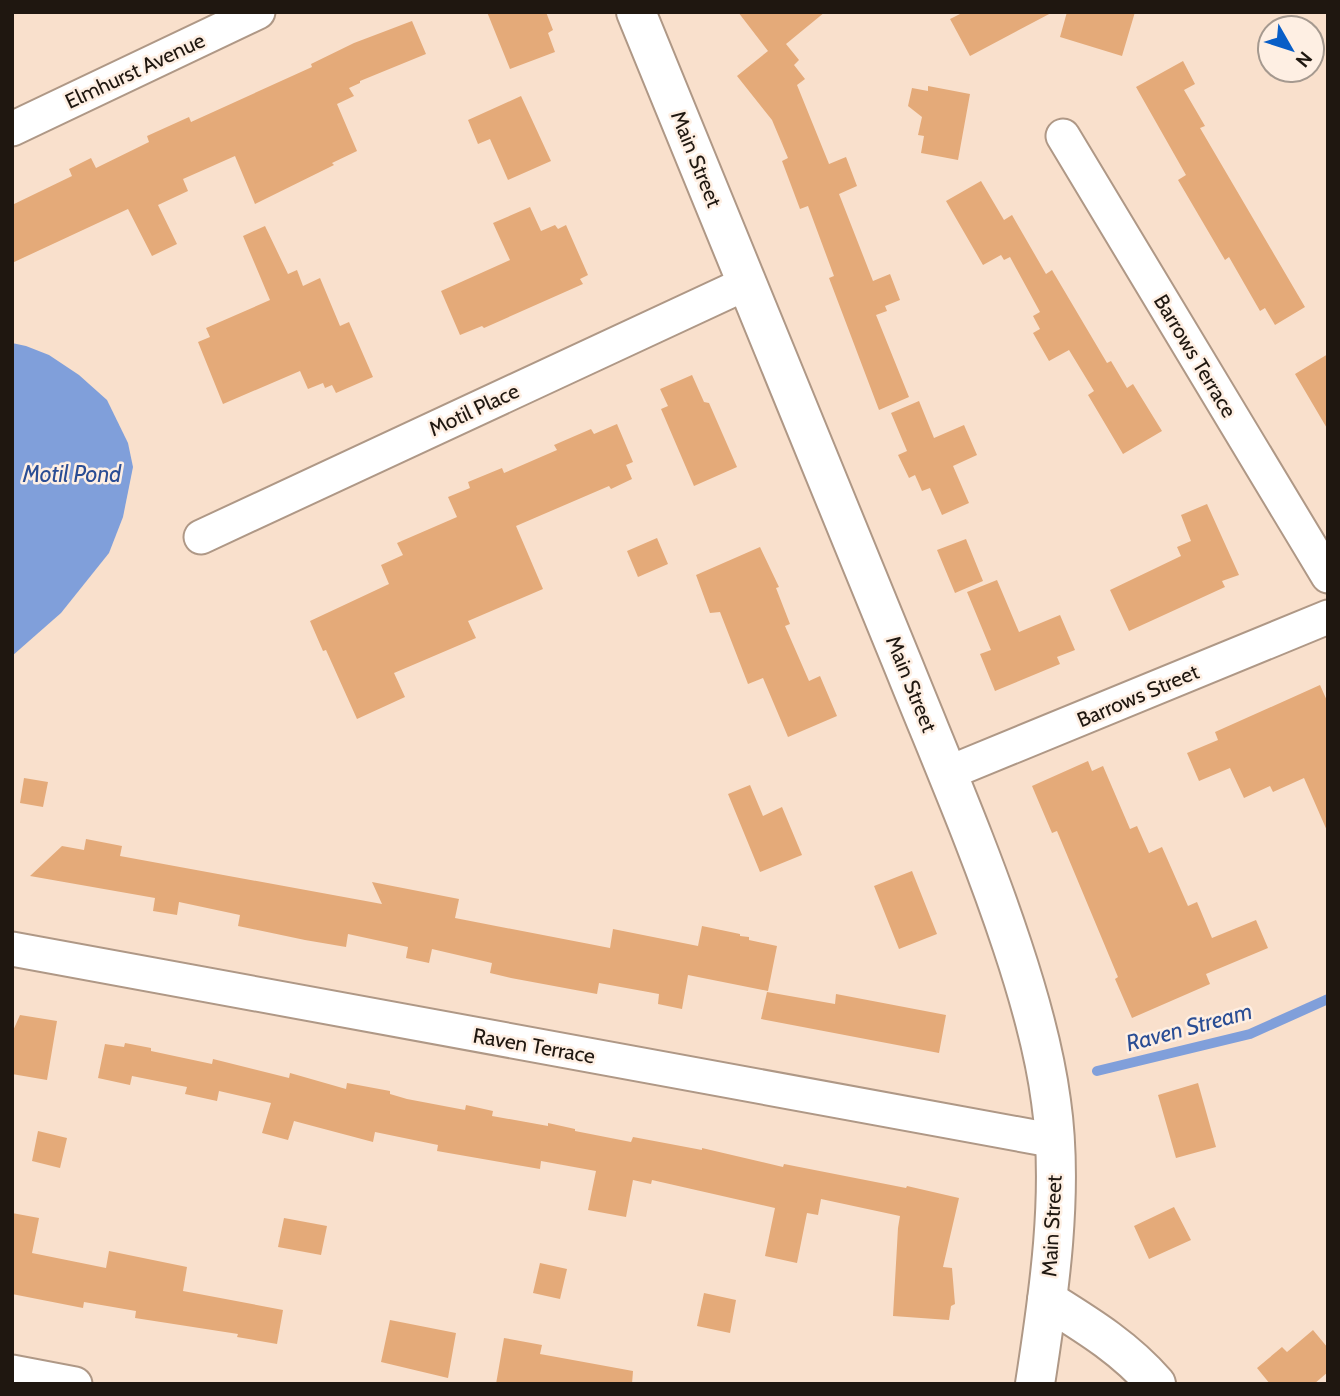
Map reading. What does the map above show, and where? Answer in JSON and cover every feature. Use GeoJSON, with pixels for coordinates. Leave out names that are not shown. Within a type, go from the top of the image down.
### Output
{"type":"FeatureCollection","features":[{"type":"Feature","properties":{"kind":"main road","name":"Main Street"},"geometry":{"type":"LineString","coordinates":[[636,12],[971,829],[1022,976],[1038,1034],[1051,1098],[1056,1141],[1052,1244],[1035,1384]]}},
{"type":"Feature","properties":{"kind":"main road"},"geometry":{"type":"LineString","coordinates":[[1047,1300],[1112,1341],[1138,1362],[1156,1384]]}},
{"type":"Feature","properties":{"kind":"street","name":"Elmhurst Avenue"},"geometry":{"type":"LineString","coordinates":[[12,129],[258,12]]}},
{"type":"Feature","properties":{"kind":"street","name":"Barrows Terrace"},"geometry":{"type":"LineString","coordinates":[[1063,136],[1328,576]]}},
{"type":"Feature","properties":{"kind":"street","name":"Motil Place"},"geometry":{"type":"LineString","coordinates":[[201,537],[747,283]]}},
{"type":"Feature","properties":{"kind":"street","name":"Barrows Street"},"geometry":{"type":"LineString","coordinates":[[947,773],[1328,617]]}},
{"type":"Feature","properties":{"kind":"street","name":"Raven Terrace"},"geometry":{"type":"LineString","coordinates":[[12,949],[1056,1141]]}},
{"type":"Feature","properties":{"kind":"street"},"geometry":{"type":"LineString","coordinates":[[12,1372],[75,1384]]}},
{"type":"Feature","properties":{"kind":"water","name":"Motil Pond"},"geometry":{"type":"Polygon","coordinates":[[[12,343],[49,355],[79,375],[107,400],[128,443],[133,467],[123,517],[109,553],[61,613],[12,656],[12,343]]]}},
{"type":"Feature","properties":{"kind":"building"},"geometry":{"type":"Polygon","coordinates":[[[487,12],[546,12],[553,30],[548,33],[555,52],[510,69],[487,12]]]}},
{"type":"Feature","properties":{"kind":"building"},"geometry":{"type":"Polygon","coordinates":[[[738,12],[825,12],[786,44],[799,60],[794,65],[805,79],[797,85],[829,164],[846,157],[857,186],[839,194],[873,281],[890,274],[900,300],[885,306],[887,311],[876,315],[909,397],[879,410],[829,278],[834,276],[808,206],[800,209],[782,161],[788,158],[772,120],[737,76],[768,51],[738,12]]]}},
{"type":"Feature","properties":{"kind":"building"},"geometry":{"type":"Polygon","coordinates":[[[964,12],[1053,12],[970,56],[950,19],[964,12]]]}},
{"type":"Feature","properties":{"kind":"building"},"geometry":{"type":"Polygon","coordinates":[[[1067,12],[1135,12],[1122,56],[1060,37],[1067,12]]]}},
{"type":"Feature","properties":{"kind":"building"},"geometry":{"type":"Polygon","coordinates":[[[412,21],[426,54],[349,88],[354,96],[337,104],[357,151],[332,163],[334,165],[255,204],[235,156],[183,179],[188,191],[158,205],[177,244],[152,256],[128,209],[12,263],[12,205],[72,176],[69,169],[91,158],[96,168],[149,142],[147,136],[189,117],[191,122],[312,67],[311,64],[354,43],[412,21]]]}},
{"type":"Feature","properties":{"kind":"building"},"geometry":{"type":"Polygon","coordinates":[[[1183,61],[1195,84],[1184,90],[1205,126],[1200,128],[1305,307],[1275,325],[1265,308],[1260,311],[1229,257],[1225,260],[1178,180],[1186,175],[1136,87],[1183,61]]]}},
{"type":"Feature","properties":{"kind":"building"},"geometry":{"type":"Polygon","coordinates":[[[928,86],[970,94],[958,160],[921,153],[924,136],[918,135],[922,117],[908,106],[912,88],[928,91],[928,86]]]}},
{"type":"Feature","properties":{"kind":"building"},"geometry":{"type":"Polygon","coordinates":[[[521,96],[551,161],[508,180],[490,139],[478,144],[468,120],[521,96]]]}},
{"type":"Feature","properties":{"kind":"building"},"geometry":{"type":"Polygon","coordinates":[[[981,181],[1004,220],[1012,215],[1046,274],[1052,270],[1107,363],[1111,361],[1127,388],[1133,384],[1162,431],[1123,454],[1088,395],[1094,391],[1069,350],[1049,361],[1033,333],[1040,329],[1033,316],[1040,312],[1010,257],[1004,260],[1001,255],[983,265],[946,201],[981,181]]]}},
{"type":"Feature","properties":{"kind":"building"},"geometry":{"type":"Polygon","coordinates":[[[530,207],[541,231],[555,225],[558,229],[566,225],[588,275],[580,279],[583,284],[484,328],[482,326],[460,335],[441,291],[510,260],[493,223],[530,207]]]}},
{"type":"Feature","properties":{"kind":"building"},"geometry":{"type":"Polygon","coordinates":[[[265,226],[288,274],[297,270],[303,286],[320,278],[340,326],[349,322],[373,377],[336,393],[332,385],[325,388],[323,383],[308,389],[300,371],[223,404],[198,342],[210,337],[206,328],[270,300],[243,236],[265,226]]]}},
{"type":"Feature","properties":{"kind":"building"},"geometry":{"type":"Polygon","coordinates":[[[1328,354],[1328,430],[1295,374],[1328,354]]]}},
{"type":"Feature","properties":{"kind":"building"},"geometry":{"type":"Polygon","coordinates":[[[692,375],[704,402],[709,403],[737,467],[694,486],[661,409],[668,406],[660,389],[692,375]]]}},
{"type":"Feature","properties":{"kind":"building"},"geometry":{"type":"Polygon","coordinates":[[[919,401],[934,438],[964,425],[977,455],[953,466],[969,503],[942,515],[930,488],[922,491],[915,475],[909,478],[898,455],[907,451],[891,413],[919,401]]]}},
{"type":"Feature","properties":{"kind":"building"},"geometry":{"type":"Polygon","coordinates":[[[617,424],[633,462],[626,465],[632,479],[611,489],[609,486],[516,526],[543,589],[468,621],[476,638],[394,673],[405,697],[357,719],[310,621],[389,584],[381,565],[403,555],[397,543],[457,517],[448,497],[470,488],[468,482],[502,468],[504,473],[557,450],[554,445],[591,429],[594,434],[617,424]]]}},
{"type":"Feature","properties":{"kind":"building"},"geometry":{"type":"Polygon","coordinates":[[[1207,504],[1239,575],[1222,581],[1225,587],[1129,631],[1110,590],[1181,556],[1177,547],[1191,541],[1181,515],[1207,504]]]}},
{"type":"Feature","properties":{"kind":"building"},"geometry":{"type":"Polygon","coordinates":[[[657,538],[668,564],[638,577],[627,551],[657,538]]]}},
{"type":"Feature","properties":{"kind":"building"},"geometry":{"type":"Polygon","coordinates":[[[966,539],[983,581],[955,593],[937,550],[966,539]]]}},
{"type":"Feature","properties":{"kind":"building"},"geometry":{"type":"Polygon","coordinates":[[[760,547],[779,587],[776,588],[790,624],[785,626],[809,681],[820,676],[837,716],[788,737],[763,678],[748,684],[720,612],[710,613],[696,575],[760,547]]]}},
{"type":"Feature","properties":{"kind":"building"},"geometry":{"type":"Polygon","coordinates":[[[997,580],[1019,632],[1060,615],[1075,650],[1057,657],[1060,664],[995,691],[980,654],[991,650],[967,592],[997,580]]]}},
{"type":"Feature","properties":{"kind":"building"},"geometry":{"type":"Polygon","coordinates":[[[1320,685],[1328,703],[1328,833],[1304,778],[1273,792],[1270,786],[1244,798],[1230,768],[1199,781],[1187,753],[1218,740],[1215,732],[1320,685]]]}},
{"type":"Feature","properties":{"kind":"building"},"geometry":{"type":"Polygon","coordinates":[[[1088,761],[1092,771],[1103,766],[1130,829],[1137,826],[1149,853],[1162,847],[1188,906],[1197,902],[1212,938],[1256,920],[1268,948],[1206,974],[1210,984],[1132,1018],[1115,979],[1118,977],[1057,831],[1052,833],[1032,786],[1088,761]]]}},
{"type":"Feature","properties":{"kind":"building"},"geometry":{"type":"Polygon","coordinates":[[[24,778],[48,782],[43,807],[20,803],[24,778]]]}},
{"type":"Feature","properties":{"kind":"building"},"geometry":{"type":"Polygon","coordinates":[[[750,785],[763,816],[782,807],[802,855],[760,872],[728,794],[750,785]]]}},
{"type":"Feature","properties":{"kind":"building"},"geometry":{"type":"Polygon","coordinates":[[[86,839],[122,846],[120,856],[382,904],[372,882],[459,899],[455,918],[610,948],[613,929],[698,946],[702,926],[777,946],[768,991],[688,975],[682,1009],[658,1004],[659,994],[599,983],[597,994],[511,978],[490,973],[492,963],[432,949],[429,963],[406,958],[408,947],[348,934],[346,947],[305,940],[238,926],[240,915],[179,902],[177,915],[153,911],[155,898],[30,876],[62,846],[84,850],[86,839]]]}},
{"type":"Feature","properties":{"kind":"building"},"geometry":{"type":"Polygon","coordinates":[[[912,871],[937,934],[899,949],[874,886],[912,871]]]}},
{"type":"Feature","properties":{"kind":"building"},"geometry":{"type":"Polygon","coordinates":[[[767,992],[835,1004],[836,994],[946,1015],[939,1053],[761,1019],[767,992]]]}},
{"type":"Feature","properties":{"kind":"building"},"geometry":{"type":"Polygon","coordinates":[[[20,1015],[57,1021],[47,1080],[12,1074],[12,1033],[20,1015]]]}},
{"type":"Feature","properties":{"kind":"building"},"geometry":{"type":"Polygon","coordinates":[[[125,1043],[212,1064],[213,1059],[289,1078],[290,1073],[346,1089],[347,1083],[390,1091],[390,1094],[407,1099],[465,1110],[466,1105],[493,1111],[492,1116],[548,1126],[548,1123],[631,1142],[633,1137],[702,1148],[783,1167],[784,1164],[959,1198],[943,1267],[952,1268],[955,1304],[951,1306],[949,1320],[893,1316],[900,1216],[821,1199],[818,1215],[807,1213],[797,1263],[765,1256],[775,1208],[652,1180],[651,1184],[633,1180],[626,1217],[588,1210],[596,1171],[541,1161],[540,1169],[437,1151],[438,1145],[375,1132],[373,1142],[294,1121],[288,1140],[262,1133],[271,1103],[219,1091],[217,1101],[185,1094],[187,1087],[132,1076],[130,1085],[98,1078],[105,1044],[124,1047],[125,1043]]]}},
{"type":"Feature","properties":{"kind":"building"},"geometry":{"type":"Polygon","coordinates":[[[1198,1083],[1216,1147],[1176,1158],[1158,1095],[1198,1083]]]}},
{"type":"Feature","properties":{"kind":"building"},"geometry":{"type":"Polygon","coordinates":[[[38,1131],[67,1138],[60,1168],[32,1161],[38,1131]]]}},
{"type":"Feature","properties":{"kind":"building"},"geometry":{"type":"Polygon","coordinates":[[[1174,1207],[1191,1240],[1149,1259],[1134,1226],[1174,1207]]]}},
{"type":"Feature","properties":{"kind":"building"},"geometry":{"type":"Polygon","coordinates":[[[12,1213],[39,1218],[32,1253],[106,1268],[109,1251],[187,1267],[183,1291],[283,1310],[277,1344],[237,1337],[238,1334],[135,1318],[136,1311],[84,1302],[83,1308],[12,1294],[12,1213]]]}},
{"type":"Feature","properties":{"kind":"building"},"geometry":{"type":"Polygon","coordinates":[[[284,1218],[327,1226],[321,1255],[278,1247],[284,1218]]]}},
{"type":"Feature","properties":{"kind":"building"},"geometry":{"type":"Polygon","coordinates":[[[540,1263],[567,1269],[560,1299],[533,1293],[540,1263]]]}},
{"type":"Feature","properties":{"kind":"building"},"geometry":{"type":"Polygon","coordinates":[[[704,1293],[736,1300],[730,1333],[697,1326],[704,1293]]]}},
{"type":"Feature","properties":{"kind":"building"},"geometry":{"type":"Polygon","coordinates":[[[390,1320],[456,1333],[448,1378],[381,1362],[390,1320]]]}},
{"type":"Feature","properties":{"kind":"building"},"geometry":{"type":"Polygon","coordinates":[[[1313,1330],[1328,1348],[1328,1372],[1314,1384],[1270,1384],[1257,1368],[1282,1347],[1287,1352],[1313,1330]]]}},
{"type":"Feature","properties":{"kind":"building"},"geometry":{"type":"Polygon","coordinates":[[[504,1338],[542,1345],[540,1354],[633,1371],[632,1384],[496,1384],[504,1338]]]}},
{"type":"Feature","properties":{"kind":"waterway","name":"Raven Stream"},"geometry":{"type":"LineString","coordinates":[[1097,1071],[1250,1034],[1328,999]]}}]}
